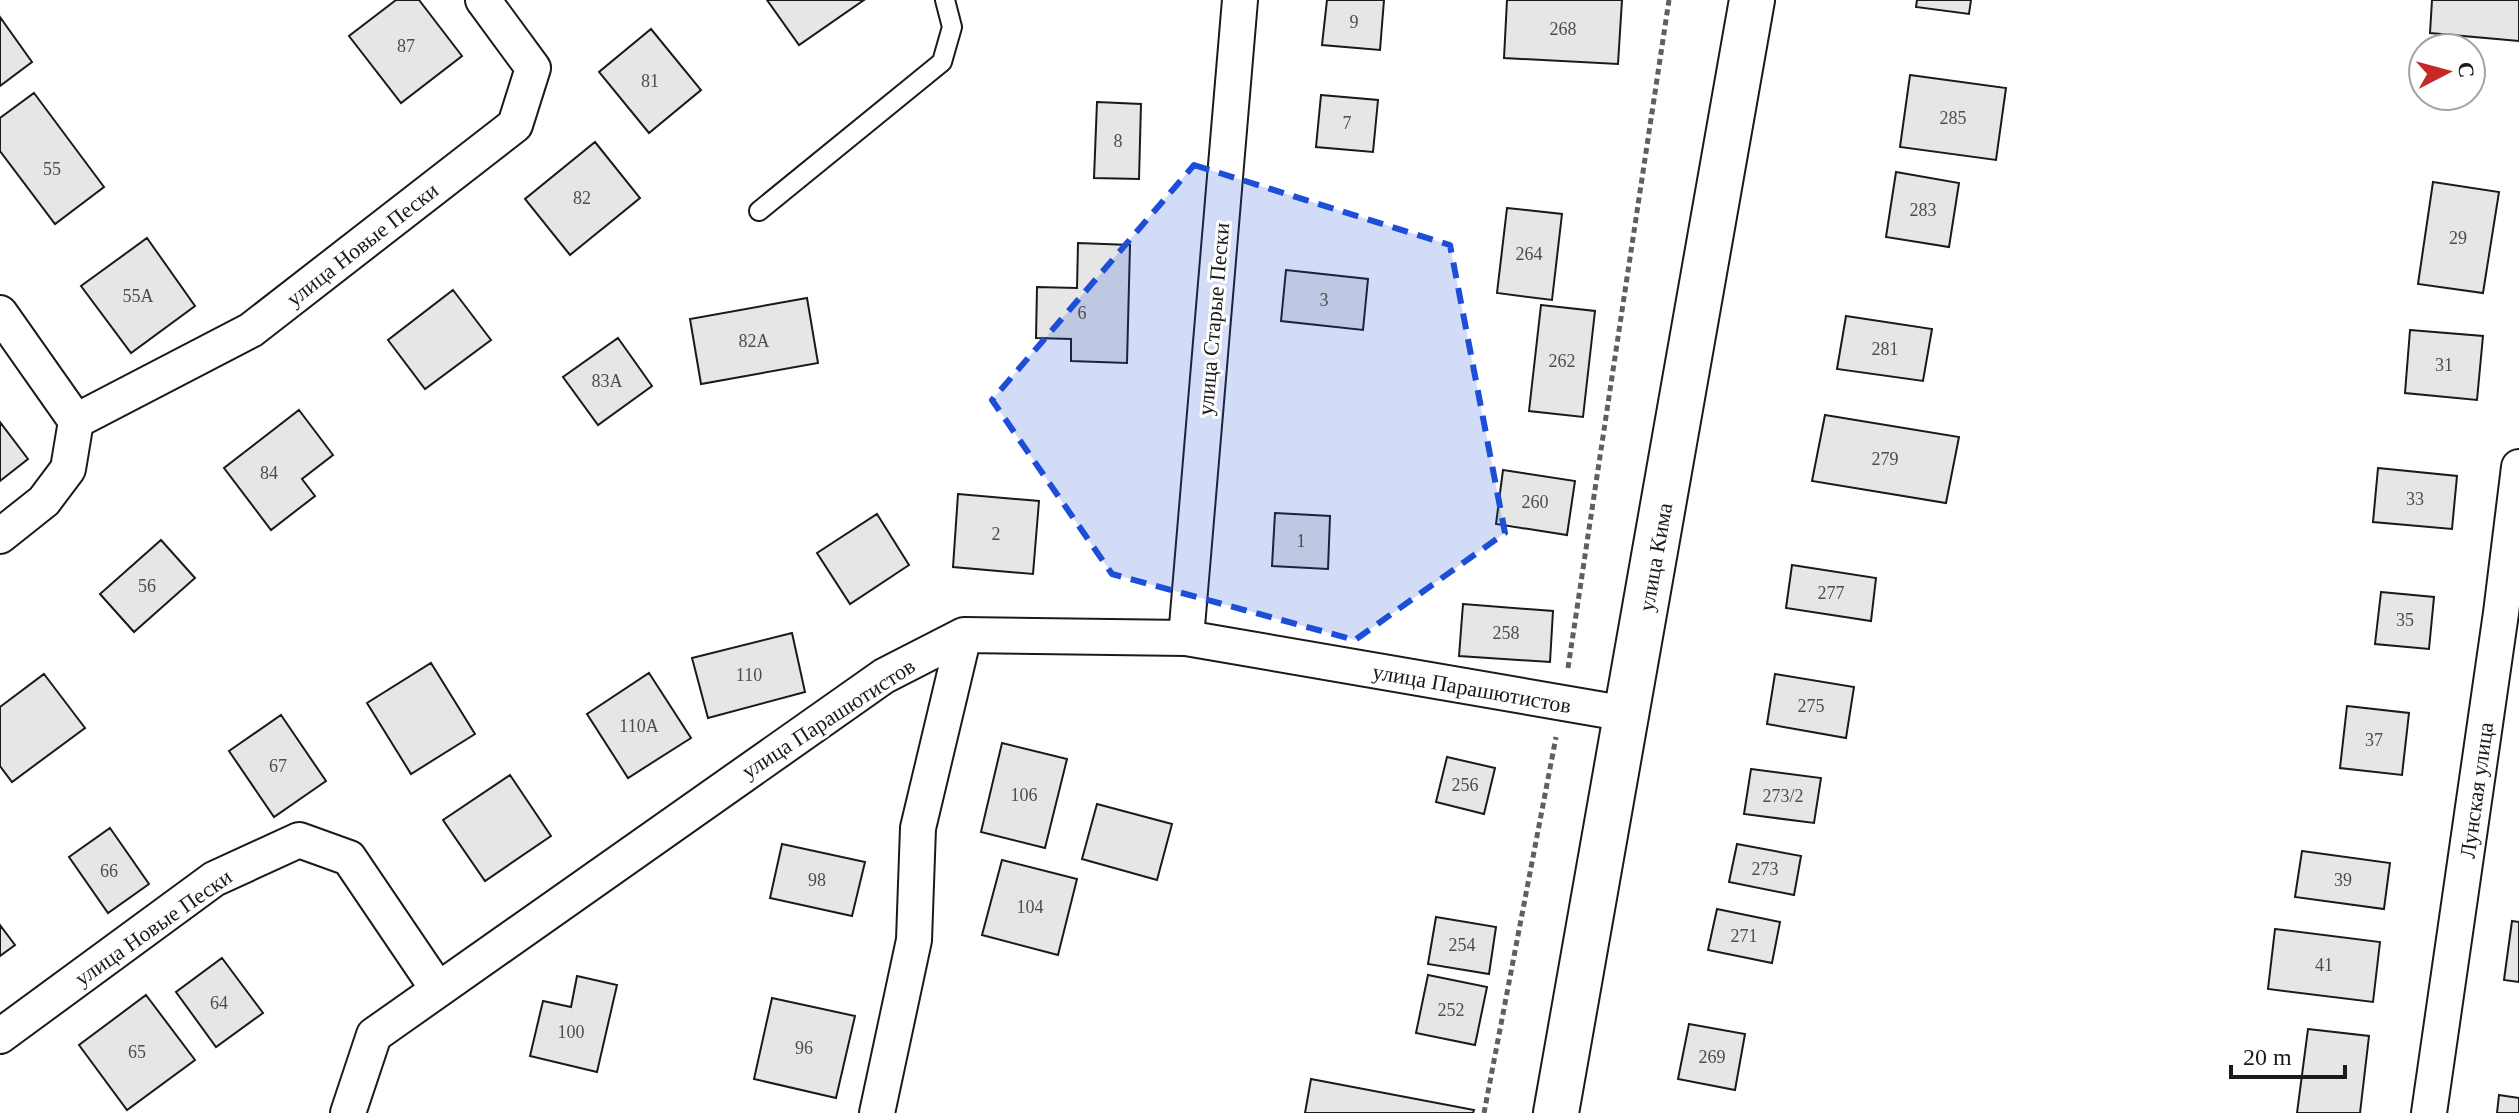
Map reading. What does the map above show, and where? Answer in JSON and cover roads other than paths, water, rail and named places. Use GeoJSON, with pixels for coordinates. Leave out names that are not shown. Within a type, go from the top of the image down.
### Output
{"type":"FeatureCollection","features":[{"type":"Feature","properties":{"kind":"main road","name":"улица Кима"},"geometry":{"type":"LineString","coordinates":[[1556,1113],[1752,0]]}},
{"type":"Feature","properties":{"kind":"street","name":"улица Новые Пески"},"geometry":{"type":"LineString","coordinates":[[76,421],[251,330],[515,125],[533,68],[483,0]]}},
{"type":"Feature","properties":{"kind":"street","name":"улица Старые Пески"},"geometry":{"type":"LineString","coordinates":[[1186,638],[1240,0]]}},
{"type":"Feature","properties":{"kind":"street"},"geometry":{"type":"LineString","coordinates":[[0,313],[76,421],[68,469],[44,501],[0,536]]}},
{"type":"Feature","properties":{"kind":"street","name":"Лунская улица"},"geometry":{"type":"LineString","coordinates":[[2429,1113],[2519,467]]}},
{"type":"Feature","properties":{"kind":"street"},"geometry":{"type":"LineString","coordinates":[[877,1113],[914,940],[918,828],[964,635]]}},
{"type":"Feature","properties":{"kind":"street","name":"улица Парашютистов"},"geometry":{"type":"LineString","coordinates":[[348,1113],[374,1035],[884,676],[964,635],[1186,638],[1627,714]]}},
{"type":"Feature","properties":{"kind":"street","name":"улица Новые Пески"},"geometry":{"type":"LineString","coordinates":[[0,1036],[214,879],[299,840],[349,858],[437,988]]}},
{"type":"Feature","properties":{"kind":"lane"},"geometry":{"type":"LineString","coordinates":[[759,211],[942,62],[952,27],[945,0]]}}]}
